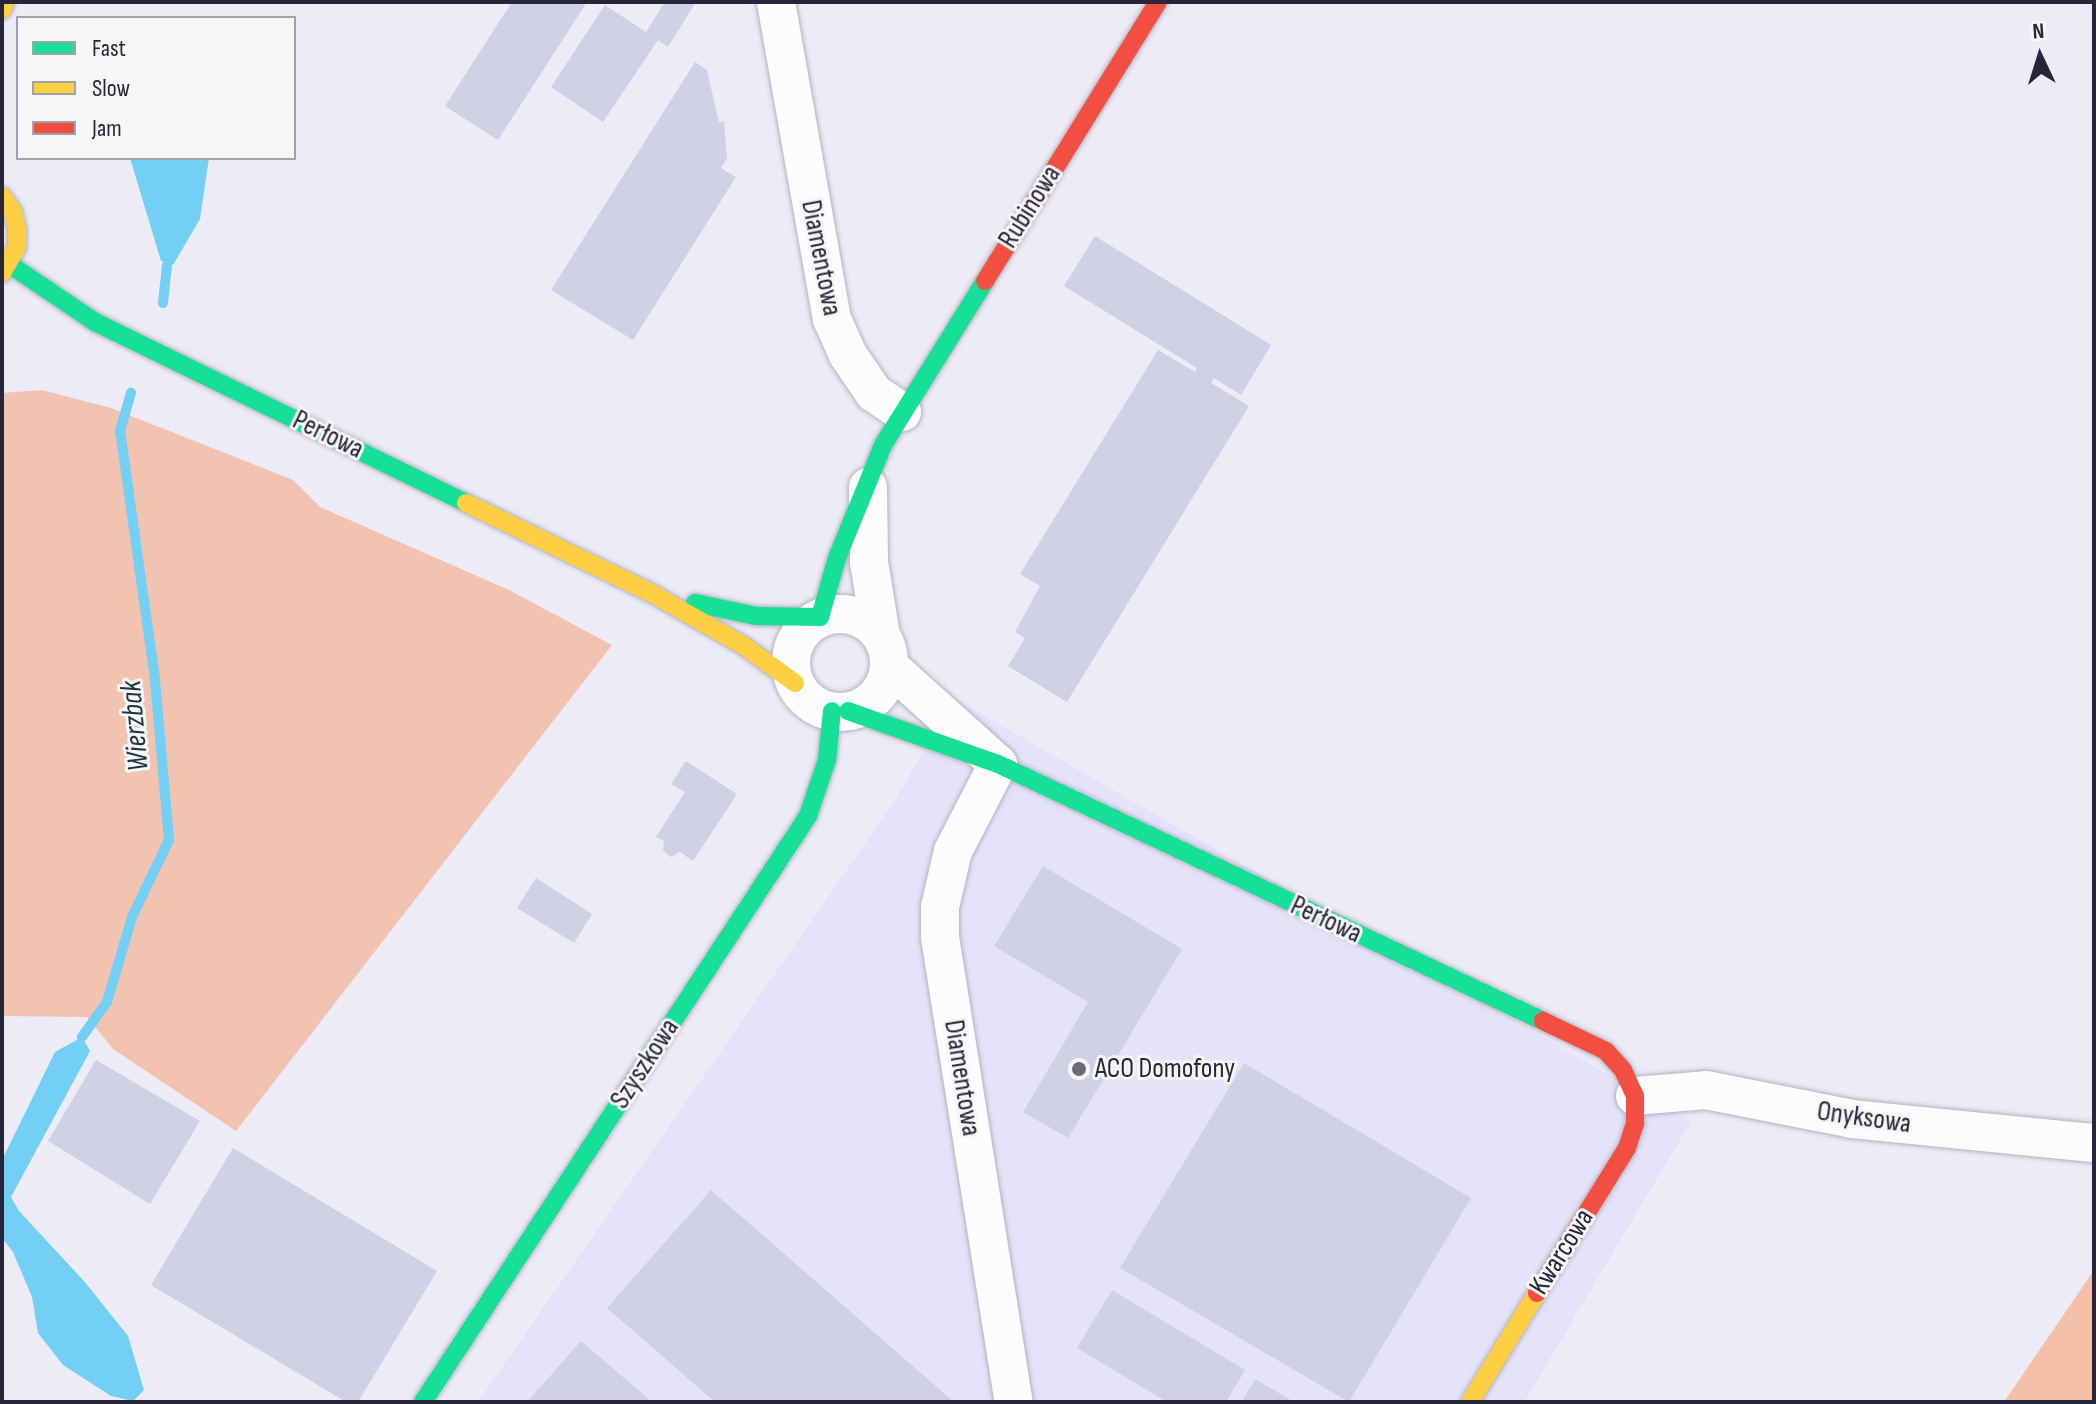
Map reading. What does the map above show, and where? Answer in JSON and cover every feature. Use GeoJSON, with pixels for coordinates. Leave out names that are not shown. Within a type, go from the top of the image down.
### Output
{"type":"FeatureCollection","features":[{"type":"Feature","properties":{"kind":"street"},"geometry":{"type":"LineString","coordinates":[[2,10],[5,2]]}},
{"type":"Feature","properties":{"kind":"street","name":"Diamentowa"},"geometry":{"type":"LineString","coordinates":[[776,2],[832,319],[848,355],[874,393],[902,412]]}},
{"type":"Feature","properties":{"kind":"street","name":"Rubinowa"},"geometry":{"type":"LineString","coordinates":[[902,412],[1158,2]]}},
{"type":"Feature","properties":{"kind":"street"},"geometry":{"type":"LineString","coordinates":[[2,196],[13,212],[17,229],[17,247],[6,269]]}},
{"type":"Feature","properties":{"kind":"street","name":"Perłowa"},"geometry":{"type":"LineString","coordinates":[[6,269],[95,322],[653,594],[744,646],[795,683]]}},
{"type":"Feature","properties":{"kind":"street"},"geometry":{"type":"LineString","coordinates":[[868,483],[869,562],[885,651],[877,696],[840,711],[817,707],[795,683],[792,652],[798,637],[820,617],[837,558],[883,445],[902,412]]}},
{"type":"Feature","properties":{"kind":"street","name":"Perłowa"},"geometry":{"type":"LineString","coordinates":[[653,594],[756,616],[820,617]]}},
{"type":"Feature","properties":{"kind":"street"},"geometry":{"type":"LineString","coordinates":[[820,617],[839,614],[855,616],[885,651]]}},
{"type":"Feature","properties":{"kind":"street","name":"Perłowa"},"geometry":{"type":"LineString","coordinates":[[885,651],[998,764]]}},
{"type":"Feature","properties":{"kind":"street","name":"Perłowa"},"geometry":{"type":"LineString","coordinates":[[840,711],[998,764],[1606,1051],[1623,1070],[1635,1096]]}},
{"type":"Feature","properties":{"kind":"street","name":"Szyszkowa"},"geometry":{"type":"LineString","coordinates":[[423,1402],[808,816],[840,711]]}},
{"type":"Feature","properties":{"kind":"street","name":"Diamentowa"},"geometry":{"type":"LineString","coordinates":[[998,764],[953,851],[940,907],[940,937],[1014,1402]]}},
{"type":"Feature","properties":{"kind":"street","name":"Onyksowa"},"geometry":{"type":"LineString","coordinates":[[1635,1096],[1706,1090],[1852,1119],[2094,1143]]}},
{"type":"Feature","properties":{"kind":"street","name":"Kwarcowa"},"geometry":{"type":"LineString","coordinates":[[1470,1402],[1627,1148],[1635,1124],[1635,1096]]}},
{"type":"Feature","properties":{"kind":"shaded area"},"geometry":{"type":"Polygon","coordinates":[[[42,390],[111,408],[293,480],[320,507],[509,590],[612,645],[236,1131],[113,1049],[87,1017],[2,1016],[2,393],[42,390]]]}},
{"type":"Feature","properties":{"kind":"shaded area"},"geometry":{"type":"Polygon","coordinates":[[[955,699],[1691,1122],[1524,1402],[478,1402],[891,806],[955,699]]]}},
{"type":"Feature","properties":{"kind":"shaded area"},"geometry":{"type":"Polygon","coordinates":[[[2094,1270],[2094,1402],[2004,1402],[2094,1270]]]}},
{"type":"Feature","properties":{"kind":"water"},"geometry":{"type":"Polygon","coordinates":[[[131,160],[209,160],[200,219],[173,265],[161,261],[131,160]]]}},
{"type":"Feature","properties":{"kind":"water"},"geometry":{"type":"Polygon","coordinates":[[[82,1037],[90,1051],[11,1197],[19,1211],[84,1281],[128,1336],[144,1390],[133,1401],[111,1396],[63,1365],[38,1333],[32,1297],[13,1252],[2,1238],[2,1160],[55,1052],[82,1037]]]}},
{"type":"Feature","properties":{"kind":"building"},"geometry":{"type":"Polygon","coordinates":[[[512,2],[587,2],[498,140],[445,106],[512,2]]]}},
{"type":"Feature","properties":{"kind":"building"},"geometry":{"type":"Polygon","coordinates":[[[665,2],[696,2],[668,47],[658,40],[603,122],[551,87],[605,5],[646,32],[665,2]]]}},
{"type":"Feature","properties":{"kind":"building"},"geometry":{"type":"Polygon","coordinates":[[[695,62],[707,70],[719,123],[724,121],[727,158],[721,168],[736,177],[633,340],[551,290],[695,62]]]}},
{"type":"Feature","properties":{"kind":"building"},"geometry":{"type":"Polygon","coordinates":[[[1095,236],[1271,345],[1241,395],[1214,378],[1211,383],[1249,406],[1067,702],[1008,666],[1025,638],[1015,632],[1040,586],[1020,574],[1158,350],[1195,372],[1197,368],[1064,286],[1095,236]]]}},
{"type":"Feature","properties":{"kind":"building"},"geometry":{"type":"Polygon","coordinates":[[[686,761],[737,794],[693,861],[680,852],[671,857],[663,851],[664,841],[656,837],[685,792],[671,784],[686,761]]]}},
{"type":"Feature","properties":{"kind":"building"},"geometry":{"type":"Polygon","coordinates":[[[1043,866],[1182,949],[1068,1138],[1023,1112],[1088,1002],[994,946],[1043,866]]]}},
{"type":"Feature","properties":{"kind":"building"},"geometry":{"type":"Polygon","coordinates":[[[536,878],[592,914],[574,943],[517,908],[536,878]]]}},
{"type":"Feature","properties":{"kind":"building"},"geometry":{"type":"Polygon","coordinates":[[[96,1060],[200,1121],[150,1204],[48,1141],[96,1060]]]}},
{"type":"Feature","properties":{"kind":"building"},"geometry":{"type":"Polygon","coordinates":[[[1244,1063],[1471,1198],[1349,1402],[1120,1268],[1244,1063]]]}},
{"type":"Feature","properties":{"kind":"building"},"geometry":{"type":"Polygon","coordinates":[[[233,1148],[437,1271],[358,1402],[346,1402],[151,1285],[233,1148]]]}},
{"type":"Feature","properties":{"kind":"building"},"geometry":{"type":"Polygon","coordinates":[[[711,1190],[954,1402],[715,1402],[607,1308],[711,1190]]]}},
{"type":"Feature","properties":{"kind":"building"},"geometry":{"type":"Polygon","coordinates":[[[1112,1290],[1245,1370],[1226,1402],[1167,1402],[1077,1348],[1112,1290]]]}},
{"type":"Feature","properties":{"kind":"building"},"geometry":{"type":"Polygon","coordinates":[[[581,1341],[652,1402],[527,1402],[581,1341]]]}},
{"type":"Feature","properties":{"kind":"building"},"geometry":{"type":"Polygon","coordinates":[[[1255,1379],[1294,1402],[1242,1402],[1255,1379]]]}},
{"type":"Feature","properties":{"kind":"waterway","name":"Wierzbak"},"geometry":{"type":"LineString","coordinates":[[163,303],[167,265]]}},
{"type":"Feature","properties":{"kind":"waterway","name":"Wierzbak"},"geometry":{"type":"LineString","coordinates":[[82,1037],[107,1002],[132,917],[169,840],[155,679],[120,431],[131,393]]}},
{"type":"Feature","properties":{"kind":"traffic: fast"},"geometry":{"type":"LineString","coordinates":[[9,264],[95,322],[466,503]]}},
{"type":"Feature","properties":{"kind":"traffic: fast"},"geometry":{"type":"LineString","coordinates":[[695,603],[756,616],[820,617],[837,558],[883,445],[985,281]]}},
{"type":"Feature","properties":{"kind":"traffic: fast"},"geometry":{"type":"LineString","coordinates":[[423,1402],[808,816],[827,760],[832,711]]}},
{"type":"Feature","properties":{"kind":"traffic: fast"},"geometry":{"type":"LineString","coordinates":[[848,711],[998,764],[1543,1021]]}},
{"type":"Feature","properties":{"kind":"traffic: slow"},"geometry":{"type":"LineString","coordinates":[[2,10],[5,2]]}},
{"type":"Feature","properties":{"kind":"traffic: slow"},"geometry":{"type":"LineString","coordinates":[[2,196],[13,212],[17,229],[17,247],[2,273]]}},
{"type":"Feature","properties":{"kind":"traffic: slow"},"geometry":{"type":"LineString","coordinates":[[466,503],[653,594],[744,646],[795,683]]}},
{"type":"Feature","properties":{"kind":"traffic: slow"},"geometry":{"type":"LineString","coordinates":[[1470,1402],[1537,1293]]}},
{"type":"Feature","properties":{"kind":"traffic: jam"},"geometry":{"type":"LineString","coordinates":[[985,281],[1158,2]]}},
{"type":"Feature","properties":{"kind":"traffic: jam"},"geometry":{"type":"LineString","coordinates":[[1537,1293],[1627,1148],[1635,1124],[1635,1096],[1623,1070],[1606,1051],[1543,1021]]}},
{"type":"Feature","properties":{"kind":"place","name":"ACO Domofony"},"geometry":{"type":"Point","coordinates":[1079,1069]}}]}
